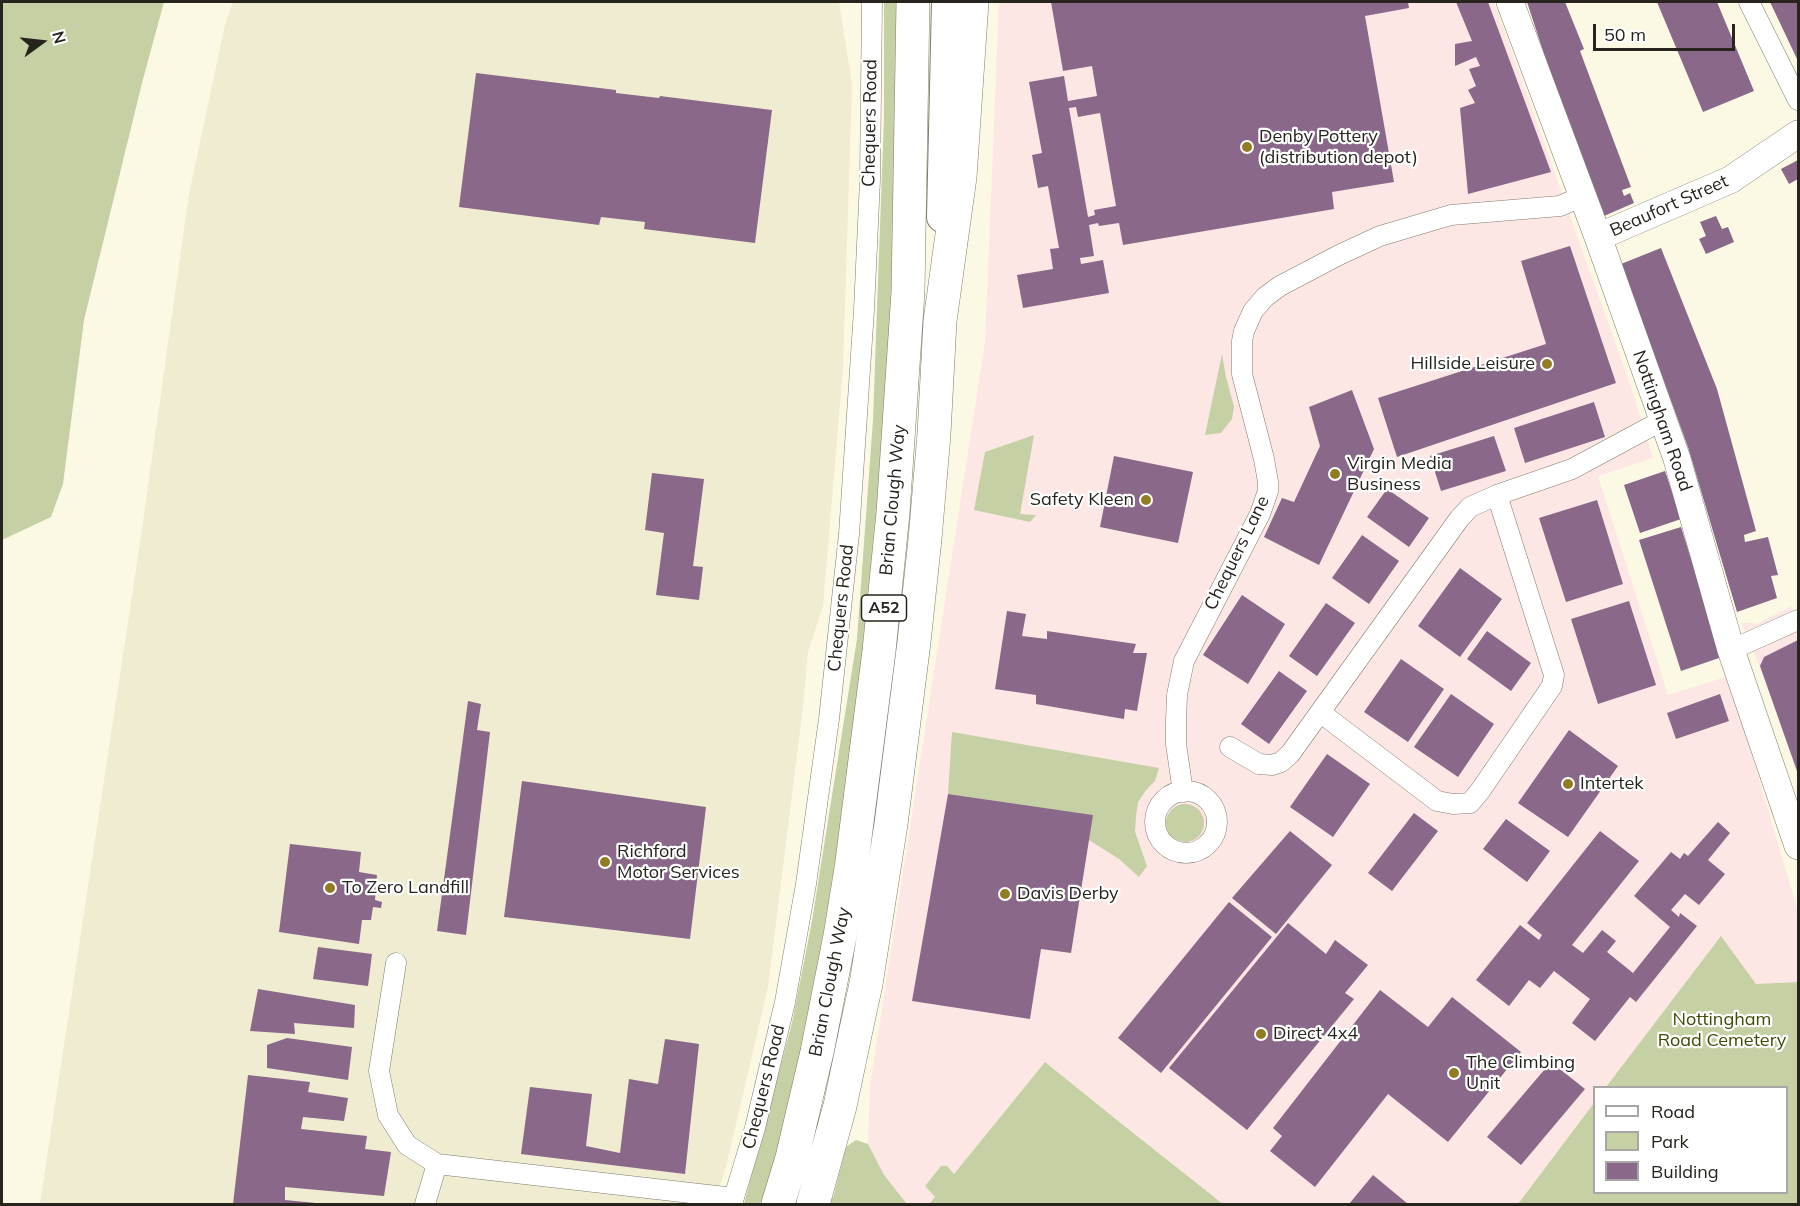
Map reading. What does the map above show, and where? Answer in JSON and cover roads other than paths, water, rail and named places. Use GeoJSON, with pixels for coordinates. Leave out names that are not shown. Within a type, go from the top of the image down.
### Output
{"type":"FeatureCollection","features":[{"type":"Feature","properties":{"kind":"highway","name":"Brian Clough Way"},"geometry":{"type":"LineString","coordinates":[[778,1204],[792,1158],[815,1063],[840,936],[879,651],[894,513],[907,304],[914,2]]}},
{"type":"Feature","properties":{"kind":"highway"},"geometry":{"type":"LineString","coordinates":[[940,321],[960,177],[972,2]]}},
{"type":"Feature","properties":{"kind":"highway","name":"Brian Clough Way"},"geometry":{"type":"LineString","coordinates":[[813,1204],[840,1106],[858,1019],[891,824],[925,539],[940,321]]}},
{"type":"Feature","properties":{"kind":"main road","name":"Brian Clough Way"},"geometry":{"type":"LineString","coordinates":[[940,321],[947,2]]}},
{"type":"Feature","properties":{"kind":"street","name":"Chequers Road"},"geometry":{"type":"LineString","coordinates":[[733,1201],[755,1128],[785,1002],[806,885],[829,719],[849,534],[864,310],[870,180],[872,2]]}},
{"type":"Feature","properties":{"kind":"street","name":"Nottingham Road"},"geometry":{"type":"LineString","coordinates":[[1510,2],[1598,237],[1677,459],[1731,650],[1798,846]]}},
{"type":"Feature","properties":{"kind":"street"},"geometry":{"type":"LineString","coordinates":[[1749,2],[1798,100]]}},
{"type":"Feature","properties":{"kind":"street","name":"Beaufort Street"},"geometry":{"type":"LineString","coordinates":[[1598,237],[1730,180],[1798,134]]}},
{"type":"Feature","properties":{"kind":"street","name":"Chequers Lane"},"geometry":{"type":"LineString","coordinates":[[1183,792],[1176,744],[1176,721],[1177,695],[1184,661],[1260,514],[1268,491],[1264,459],[1242,374],[1242,341],[1253,311],[1265,297],[1280,286],[1380,236],[1451,215],[1560,206],[1583,196]]}},
{"type":"Feature","properties":{"kind":"street"},"geometry":{"type":"LineString","coordinates":[[1230,747],[1259,764],[1272,765],[1281,762],[1290,754],[1459,519],[1470,507],[1497,495],[1572,469],[1663,420]]}},
{"type":"Feature","properties":{"kind":"street"},"geometry":{"type":"LineString","coordinates":[[1321,713],[1437,801],[1453,804],[1470,803],[1480,792],[1552,686],[1554,675],[1497,495]]}},
{"type":"Feature","properties":{"kind":"street"},"geometry":{"type":"LineString","coordinates":[[1731,650],[1798,620]]}},
{"type":"Feature","properties":{"kind":"street"},"geometry":{"type":"LineString","coordinates":[[396,963],[379,1071],[388,1115],[407,1145],[437,1164],[733,1201]]}},
{"type":"Feature","properties":{"kind":"street"},"geometry":{"type":"LineString","coordinates":[[425,1204],[437,1164]]}},
{"type":"Feature","properties":{"kind":"place","name":"Denby Pottery (distribution depot)"},"geometry":{"type":"Point","coordinates":[1247,147]}},
{"type":"Feature","properties":{"kind":"place","name":"Hillside Leisure"},"geometry":{"type":"Point","coordinates":[1547,364]}},
{"type":"Feature","properties":{"kind":"place","name":"Virgin Media Business"},"geometry":{"type":"Point","coordinates":[1335,474]}},
{"type":"Feature","properties":{"kind":"place","name":"Safety Kleen"},"geometry":{"type":"Point","coordinates":[1146,500]}},
{"type":"Feature","properties":{"kind":"place","name":"Intertek"},"geometry":{"type":"Point","coordinates":[1568,784]}},
{"type":"Feature","properties":{"kind":"place","name":"Richford Motor Services"},"geometry":{"type":"Point","coordinates":[605,862]}},
{"type":"Feature","properties":{"kind":"place","name":"To Zero Landfill"},"geometry":{"type":"Point","coordinates":[330,888]}},
{"type":"Feature","properties":{"kind":"place","name":"Davis Derby"},"geometry":{"type":"Point","coordinates":[1005,894]}},
{"type":"Feature","properties":{"kind":"place","name":"Direct 4x4"},"geometry":{"type":"Point","coordinates":[1261,1034]}},
{"type":"Feature","properties":{"kind":"place","name":"The Climbing Unit"},"geometry":{"type":"Point","coordinates":[1454,1073]}},
{"type":"Feature","properties":{"kind":"park label","name":"Nottingham Road Cemetery"},"geometry":{"type":"Point","coordinates":[1722,1030]}}]}
